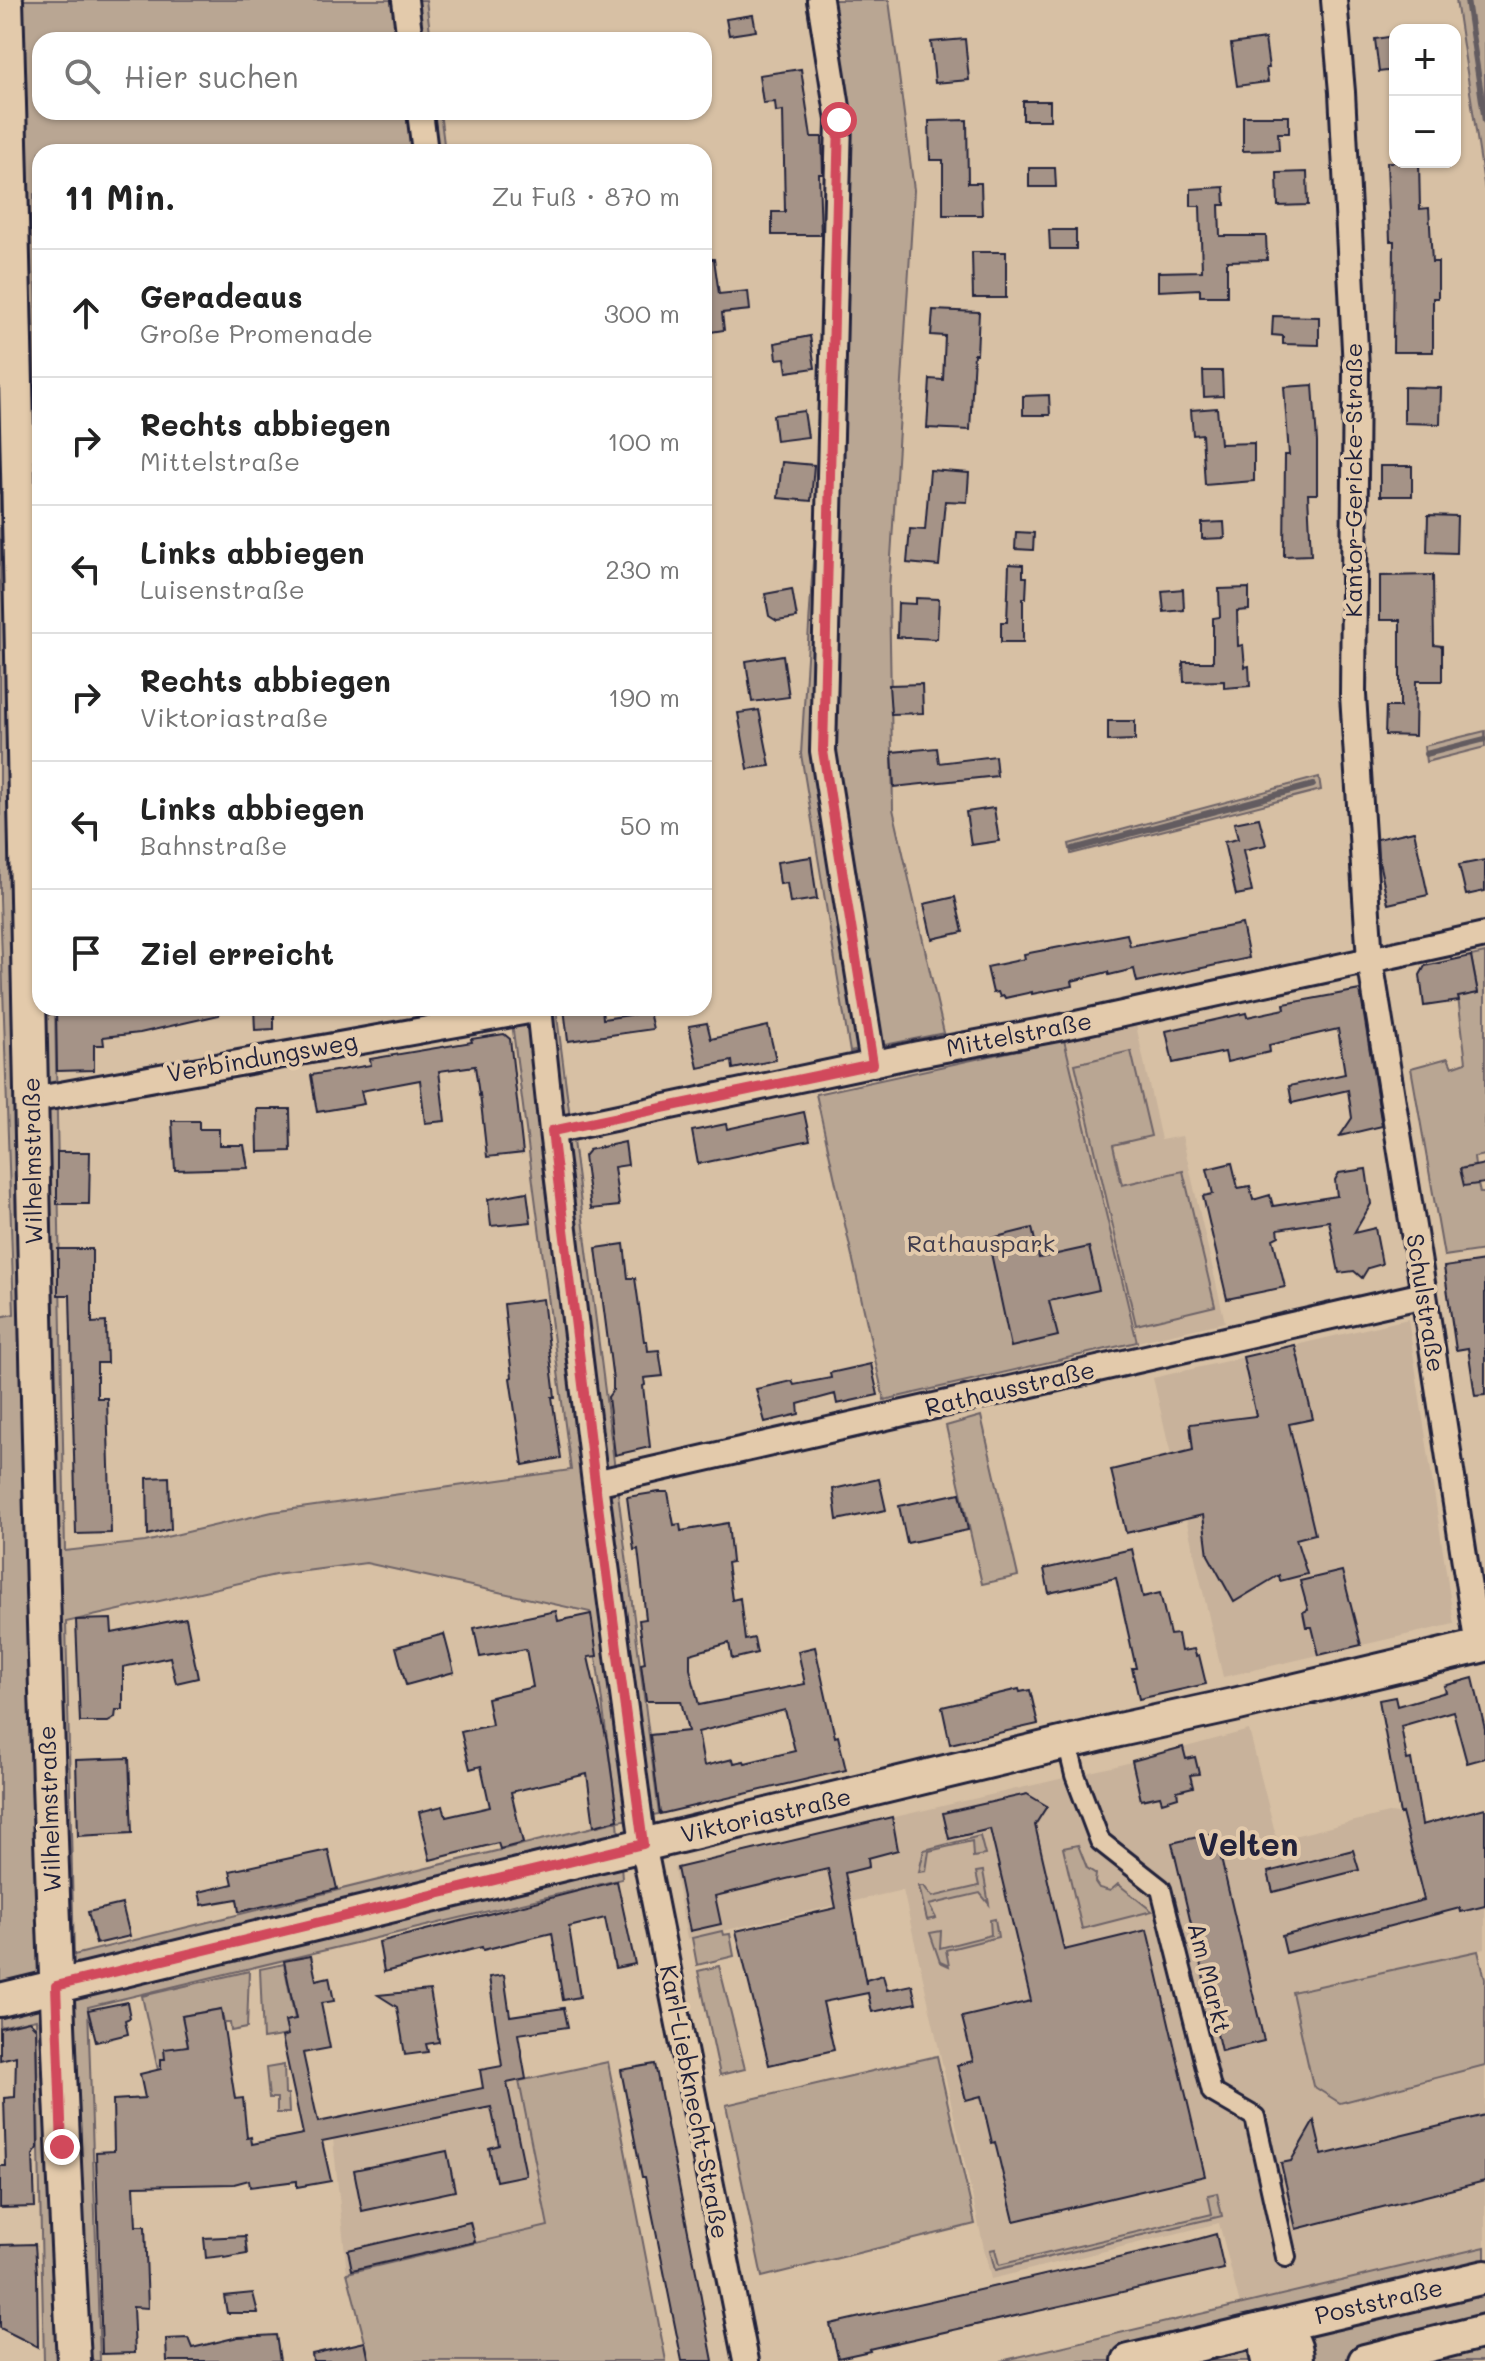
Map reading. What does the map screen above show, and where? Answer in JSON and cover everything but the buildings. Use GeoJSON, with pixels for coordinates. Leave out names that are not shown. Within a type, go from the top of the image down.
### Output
{"type":"FeatureCollection","features":[{"type":"Feature","properties":{"kind":"street","name":"Wilhelmstraße"},"geometry":{"type":"LineString","coordinates":[[6,0],[10,535],[32,1100],[56,1986],[74,2361]]}},
{"type":"Feature","properties":{"kind":"street"},"geometry":{"type":"LineString","coordinates":[[405,0],[409,32]]}},
{"type":"Feature","properties":{"kind":"street"},"geometry":{"type":"LineString","coordinates":[[820,0],[839,120],[823,751],[873,1064]]}},
{"type":"Feature","properties":{"kind":"street","name":"Kantor-Gericke-Straße"},"geometry":{"type":"LineString","coordinates":[[1334,0],[1342,92],[1356,369],[1353,695],[1370,960]]}},
{"type":"Feature","properties":{"kind":"street"},"geometry":{"type":"LineString","coordinates":[[421,120],[424,144]]}},
{"type":"Feature","properties":{"kind":"street","name":"Mittelstraße"},"geometry":{"type":"LineString","coordinates":[[552,1131],[1058,1028],[1485,935]]}},
{"type":"Feature","properties":{"kind":"street","name":"Schulstraße"},"geometry":{"type":"LineString","coordinates":[[1370,960],[1481,1646]]}},
{"type":"Feature","properties":{"kind":"street","name":"Verbindungsweg"},"geometry":{"type":"LineString","coordinates":[[32,1100],[496,1016]]}},
{"type":"Feature","properties":{"kind":"street","name":"Karl-Liebknecht-Straße"},"geometry":{"type":"LineString","coordinates":[[541,1016],[595,1483],[643,1844],[746,2361]]}},
{"type":"Feature","properties":{"kind":"street","name":"Rathausstraße"},"geometry":{"type":"LineString","coordinates":[[595,1483],[1424,1295]]}},
{"type":"Feature","properties":{"kind":"street","name":"Viktoriastraße"},"geometry":{"type":"LineString","coordinates":[[0,2000],[1067,1742],[1481,1646]]}},
{"type":"Feature","properties":{"kind":"street","name":"Am Markt"},"geometry":{"type":"LineString","coordinates":[[1067,1742],[1075,1775],[1100,1841],[1161,1889],[1212,2092],[1255,2117],[1286,2257]]}},
{"type":"Feature","properties":{"kind":"street","name":"Poststraße"},"geometry":{"type":"LineString","coordinates":[[1129,2361],[1485,2277]]}},
{"type":"Feature","properties":{"kind":"street"},"geometry":{"type":"LineString","coordinates":[[1268,2361],[1264,2348],[1274,2327]]}},
{"type":"Feature","properties":{"kind":"street","name":"Poststraße"},"geometry":{"type":"LineString","coordinates":[[1274,2327],[1286,2332],[1294,2342],[1297,2361]]}},
{"type":"Feature","properties":{"kind":"street"},"geometry":{"type":"LineString","coordinates":[[1365,2361],[1485,2331]]}},
{"type":"Feature","properties":{"kind":"shaded area"},"geometry":{"type":"Polygon","coordinates":[[[1136,1025],[1161,1140],[1182,1136],[1225,1322],[1137,1342],[1064,1040],[1136,1025]]]}},
{"type":"Feature","properties":{"kind":"shaded area"},"geometry":{"type":"Polygon","coordinates":[[[1408,1319],[1454,1624],[1223,1677],[1153,1378],[1408,1319]]]}},
{"type":"Feature","properties":{"kind":"shaded area"},"geometry":{"type":"Polygon","coordinates":[[[1249,1730],[1277,1840],[1388,1813],[1400,1814],[1404,1819],[1421,1814],[1424,1824],[1476,1811],[1485,1829],[1485,1949],[1292,1991],[1340,2103],[1485,2065],[1485,2247],[1240,2305],[1219,2223],[991,2279],[903,1890],[687,1939],[674,1868],[1116,1766],[1249,1730]]]}},
{"type":"Feature","properties":{"kind":"shaded area"},"geometry":{"type":"Polygon","coordinates":[[[519,2081],[548,2226],[347,2273],[331,2120],[519,2081]]]}},
{"type":"Feature","properties":{"kind":"green space"},"geometry":{"type":"Polygon","coordinates":[[[0,0],[426,0],[430,32],[32,32],[32,120],[441,120],[444,144],[32,144],[32,1016],[55,1016],[65,1551],[145,1542],[272,1512],[571,1470],[511,1016],[557,1016],[659,1814],[618,1821],[622,1879],[88,2007],[100,2361],[44,2361],[36,2019],[0,2027],[0,1317],[14,1314],[0,899],[0,0]],[[366,1563],[275,1575],[66,1622],[74,1955],[618,1821],[590,1612],[366,1563]]]}},
{"type":"Feature","properties":{"kind":"green space"},"geometry":{"type":"Polygon","coordinates":[[[806,0],[889,0],[914,190],[889,589],[893,809],[944,1033],[850,1052],[801,754],[824,384],[826,120],[806,0]]]}},
{"type":"Feature","properties":{"kind":"green space"},"geometry":{"type":"Polygon","coordinates":[[[1456,0],[1485,0],[1485,190],[1461,24],[1456,0]]]}},
{"type":"Feature","properties":{"kind":"green space"},"geometry":{"type":"Polygon","coordinates":[[[1485,731],[1485,747],[1426,762],[1424,746],[1485,731]]]}},
{"type":"Feature","properties":{"kind":"green space"},"geometry":{"type":"Polygon","coordinates":[[[1319,777],[1321,790],[1071,854],[1069,844],[1319,777]]]}},
{"type":"Feature","properties":{"kind":"green space"},"geometry":{"type":"Polygon","coordinates":[[[1485,953],[1485,1155],[1474,1157],[1475,1166],[1461,1171],[1465,1185],[1478,1184],[1480,1193],[1485,1193],[1485,1250],[1444,1256],[1411,1068],[1448,1058],[1452,1067],[1466,1062],[1458,997],[1478,993],[1471,956],[1485,953]]]}},
{"type":"Feature","properties":{"kind":"green space","name":"Rathauspark"},"geometry":{"type":"Polygon","coordinates":[[[1064,1040],[1137,1342],[884,1400],[816,1094],[1064,1040]]]}},
{"type":"Feature","properties":{"kind":"green space"},"geometry":{"type":"Polygon","coordinates":[[[1131,1051],[1151,1136],[1113,1145],[1122,1185],[1183,1171],[1215,1306],[1136,1325],[1075,1064],[1131,1051]]]}},
{"type":"Feature","properties":{"kind":"green space"},"geometry":{"type":"Polygon","coordinates":[[[981,1416],[1018,1576],[982,1584],[946,1426],[981,1416]]]}},
{"type":"Feature","properties":{"kind":"green space"},"geometry":{"type":"Polygon","coordinates":[[[980,1836],[985,1855],[973,1857],[972,1841],[929,1851],[926,1871],[919,1872],[924,1850],[980,1836]]]}},
{"type":"Feature","properties":{"kind":"green space"},"geometry":{"type":"Polygon","coordinates":[[[1078,1845],[1087,1868],[1096,1874],[1095,1882],[1099,1888],[1110,1891],[1118,1884],[1152,1911],[1082,1929],[1063,1848],[1078,1845]]]}},
{"type":"Feature","properties":{"kind":"green space"},"geometry":{"type":"Polygon","coordinates":[[[983,1871],[989,1904],[980,1893],[929,1905],[936,1918],[927,1920],[919,1886],[924,1886],[932,1897],[979,1886],[976,1872],[983,1871]]]}},
{"type":"Feature","properties":{"kind":"green space"},"geometry":{"type":"Polygon","coordinates":[[[995,1919],[998,1937],[946,1950],[949,1966],[940,1962],[930,1933],[941,1931],[940,1948],[991,1935],[990,1920],[995,1919]]]}},
{"type":"Feature","properties":{"kind":"green space"},"geometry":{"type":"Polygon","coordinates":[[[722,1931],[723,1935],[730,1934],[734,1956],[697,1965],[692,1938],[722,1931]]]}},
{"type":"Feature","properties":{"kind":"green space"},"geometry":{"type":"Polygon","coordinates":[[[1478,1951],[1485,1979],[1485,2065],[1340,2103],[1313,2086],[1292,1992],[1478,1951]]]}},
{"type":"Feature","properties":{"kind":"green space"},"geometry":{"type":"Polygon","coordinates":[[[284,1964],[295,2019],[285,2022],[288,2035],[263,2039],[260,1969],[284,1964]]]}},
{"type":"Feature","properties":{"kind":"green space"},"geometry":{"type":"Polygon","coordinates":[[[719,1966],[745,2069],[720,2075],[698,1971],[719,1966]]]}},
{"type":"Feature","properties":{"kind":"green space"},"geometry":{"type":"Polygon","coordinates":[[[249,1971],[247,2028],[231,2031],[230,2023],[224,2023],[221,2009],[182,2016],[204,2042],[183,2047],[186,2080],[158,2070],[142,1996],[249,1971]]]}},
{"type":"Feature","properties":{"kind":"green space"},"geometry":{"type":"Polygon","coordinates":[[[937,2056],[975,2224],[762,2277],[726,2105],[937,2056]]]}},
{"type":"Feature","properties":{"kind":"green space"},"geometry":{"type":"Polygon","coordinates":[[[608,2062],[666,2361],[370,2361],[347,2273],[548,2226],[519,2081],[608,2062]]]}},
{"type":"Feature","properties":{"kind":"green space"},"geometry":{"type":"Polygon","coordinates":[[[284,2065],[289,2113],[277,2113],[277,2098],[269,2098],[266,2068],[284,2065]]]}},
{"type":"Feature","properties":{"kind":"green space"},"geometry":{"type":"Polygon","coordinates":[[[1217,2193],[1222,2216],[995,2270],[990,2250],[995,2249],[999,2265],[1212,2214],[1208,2195],[1217,2193]]]}},
{"type":"Feature","properties":{"kind":"green space"},"geometry":{"type":"Polygon","coordinates":[[[1485,2247],[1485,2361],[1001,2361],[1485,2247]]]}},
{"type":"Feature","properties":{"kind":"waterway"},"geometry":{"type":"LineString","coordinates":[[1467,0],[1485,121]]}},
{"type":"Feature","properties":{"kind":"waterway"},"geometry":{"type":"LineString","coordinates":[[1426,754],[1485,739]]}},
{"type":"Feature","properties":{"kind":"waterway"},"geometry":{"type":"LineString","coordinates":[[1073,849],[1313,785]]}},
{"type":"Feature","properties":{"kind":"district","name":"Velten"},"geometry":{"type":"Point","coordinates":[1248,1845]}},
{"type":"Feature","properties":{"kind":"route"},"geometry":{"type":"LineString","coordinates":[[62,2147],[56,1986],[643,1844],[552,1131],[873,1064],[823,751],[839,120]]}}]}
